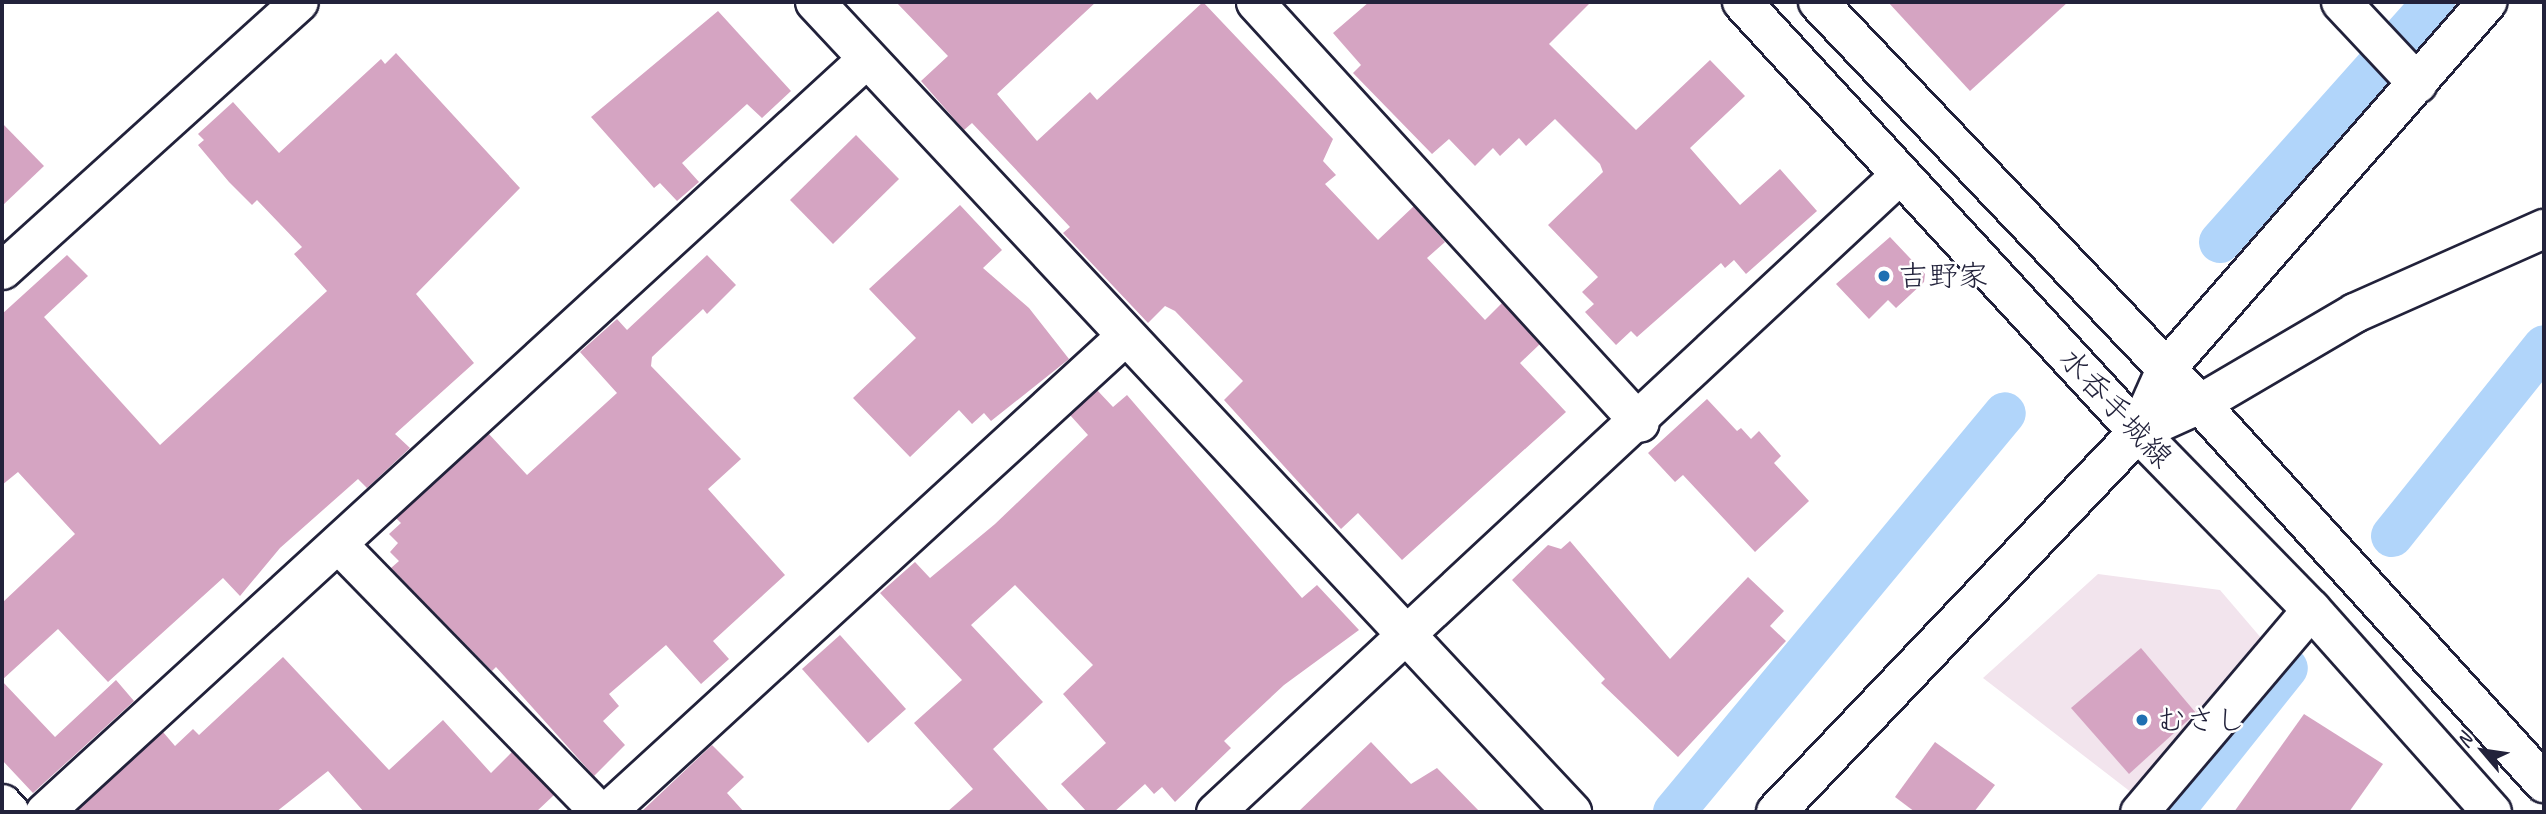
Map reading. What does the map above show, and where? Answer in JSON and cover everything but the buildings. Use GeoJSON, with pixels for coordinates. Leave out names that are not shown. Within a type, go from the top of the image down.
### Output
{"type":"FeatureCollection","features":[{"type":"Feature","properties":{"kind":"street"},"geometry":{"type":"LineString","coordinates":[[2,270],[299,2]]}},
{"type":"Feature","properties":{"kind":"street"},"geometry":{"type":"LineString","coordinates":[[815,2],[1572,812]]}},
{"type":"Feature","properties":{"kind":"street"},"geometry":{"type":"LineString","coordinates":[[1255,2],[1640,423]]}},
{"type":"Feature","properties":{"kind":"street","name":"水呑手城線"},"geometry":{"type":"LineString","coordinates":[[1742,2],[1898,176],[2137,432],[2311,609],[2492,812]]}},
{"type":"Feature","properties":{"kind":"street","name":"水呑手城線"},"geometry":{"type":"LineString","coordinates":[[1818,2],[2200,404],[2544,783]]}},
{"type":"Feature","properties":{"kind":"street"},"geometry":{"type":"LineString","coordinates":[[2342,2],[2418,85]]}},
{"type":"Feature","properties":{"kind":"street"},"geometry":{"type":"LineString","coordinates":[[1776,812],[2137,432],[2166,369],[2418,85],[2487,2]]}},
{"type":"Feature","properties":{"kind":"street"},"geometry":{"type":"LineString","coordinates":[[44,812],[340,546],[867,58]]}},
{"type":"Feature","properties":{"kind":"street"},"geometry":{"type":"LineString","coordinates":[[1215,812],[1640,423],[1898,176]]}},
{"type":"Feature","properties":{"kind":"street"},"geometry":{"type":"LineString","coordinates":[[2137,432],[2200,404],[2355,313],[2544,229]]}},
{"type":"Feature","properties":{"kind":"street"},"geometry":{"type":"LineString","coordinates":[[606,812],[1125,336]]}},
{"type":"Feature","properties":{"kind":"street"},"geometry":{"type":"LineString","coordinates":[[340,546],[600,812]]}},
{"type":"Feature","properties":{"kind":"street"},"geometry":{"type":"LineString","coordinates":[[2139,812],[2311,609]]}},
{"type":"Feature","properties":{"kind":"street"},"geometry":{"type":"LineString","coordinates":[[2,803],[10,812]]}},
{"type":"Feature","properties":{"kind":"shaded area"},"geometry":{"type":"Polygon","coordinates":[[[2098,574],[2220,590],[2262,639],[2136,796],[1983,678],[2098,574]]]}},
{"type":"Feature","properties":{"kind":"waterway"},"geometry":{"type":"LineString","coordinates":[[2220,242],[2434,2]]}},
{"type":"Feature","properties":{"kind":"waterway"},"geometry":{"type":"LineString","coordinates":[[2392,536],[2544,346]]}},
{"type":"Feature","properties":{"kind":"waterway"},"geometry":{"type":"LineString","coordinates":[[1674,812],[2005,413]]}},
{"type":"Feature","properties":{"kind":"waterway"},"geometry":{"type":"LineString","coordinates":[[2172,812],[2287,668]]}},
{"type":"Feature","properties":{"kind":"place","name":"吉野家"},"geometry":{"type":"Point","coordinates":[1884,276]}},
{"type":"Feature","properties":{"kind":"place","name":"むさし"},"geometry":{"type":"Point","coordinates":[2142,720]}}]}
